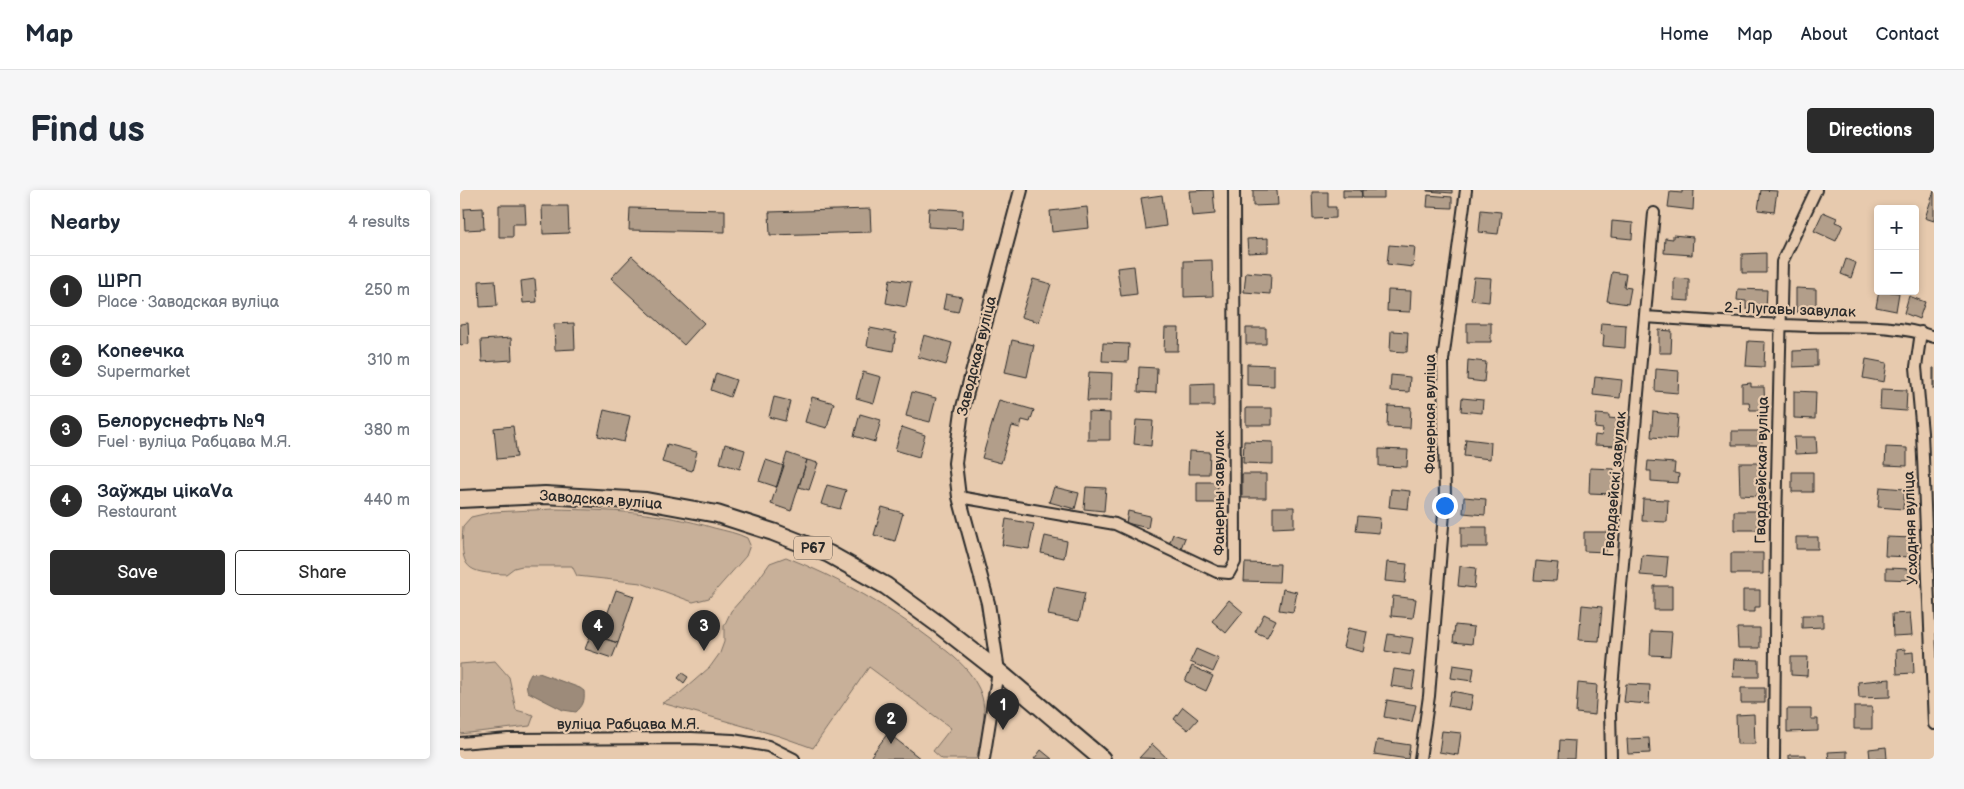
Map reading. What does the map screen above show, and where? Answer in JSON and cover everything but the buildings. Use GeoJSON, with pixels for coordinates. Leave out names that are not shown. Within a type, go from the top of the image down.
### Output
{"type":"FeatureCollection","features":[{"type":"Feature","properties":{"kind":"main road","name":"Заводская вуліца"},"geometry":{"type":"LineString","coordinates":[[460,499],[545,495],[646,501],[717,514],[773,532],[829,554],[886,586],[998,671],[1102,759]]}},
{"type":"Feature","properties":{"kind":"street","name":"Заводская вуліца"},"geometry":{"type":"LineString","coordinates":[[998,671],[988,603],[959,497],[956,463],[962,411],[1021,190]]}},
{"type":"Feature","properties":{"kind":"street","name":"Фанерны завулак"},"geometry":{"type":"LineString","coordinates":[[959,497],[1115,524],[1217,572],[1228,573],[1235,562],[1234,190]]}},
{"type":"Feature","properties":{"kind":"street","name":"Фанерная вуліца"},"geometry":{"type":"LineString","coordinates":[[1420,759],[1429,696],[1445,500],[1443,360],[1466,190]]}},
{"type":"Feature","properties":{"kind":"street","name":"Гвардзейская вуліца"},"geometry":{"type":"LineString","coordinates":[[1774,759],[1782,262],[1816,190]]}},
{"type":"Feature","properties":{"kind":"street","name":"Гвардзейскі завулак"},"geometry":{"type":"LineString","coordinates":[[1611,759],[1610,710],[1654,212]]}},
{"type":"Feature","properties":{"kind":"street","name":"2-і Лугавы завулак"},"geometry":{"type":"LineString","coordinates":[[1645,318],[1898,329],[1921,332],[1934,337]]}},
{"type":"Feature","properties":{"kind":"street","name":"Усходняя вуліца"},"geometry":{"type":"LineString","coordinates":[[1921,332],[1916,367],[1922,433],[1934,724]]}},
{"type":"Feature","properties":{"kind":"street"},"geometry":{"type":"LineString","coordinates":[[984,759],[998,671]]}},
{"type":"Feature","properties":{"kind":"street","name":"вуліца Рабцава М.Я."},"geometry":{"type":"LineString","coordinates":[[460,744],[508,739],[699,738],[733,740],[768,746],[794,759]]}},
{"type":"Feature","properties":{"kind":"shaded area"},"geometry":{"type":"Polygon","coordinates":[[[553,509],[614,511],[675,518],[739,535],[747,538],[750,545],[746,556],[709,598],[693,602],[641,583],[577,576],[572,566],[522,566],[514,568],[506,574],[482,572],[468,566],[463,552],[462,540],[463,526],[471,517],[493,512],[553,509]]]}},
{"type":"Feature","properties":{"kind":"shaded area"},"geometry":{"type":"Polygon","coordinates":[[[786,557],[825,574],[882,605],[935,642],[964,667],[977,685],[983,703],[984,722],[976,759],[942,759],[933,751],[951,728],[869,667],[813,748],[779,736],[662,703],[679,694],[710,667],[720,653],[724,642],[724,626],[731,611],[756,583],[770,563],[786,557]]]}},
{"type":"Feature","properties":{"kind":"shaded area"},"geometry":{"type":"Polygon","coordinates":[[[495,661],[509,677],[516,710],[534,715],[530,726],[460,734],[460,664],[495,661]]]}},
{"type":"Feature","properties":{"kind":"shaded area"},"geometry":{"type":"Polygon","coordinates":[[[539,673],[584,691],[584,700],[580,708],[576,712],[563,710],[528,692],[527,683],[531,674],[539,673]]]}},
{"type":"Feature","properties":{"kind":"place","name":"Заўжды цікаVа"},"geometry":{"type":"Point","coordinates":[598,651]}},
{"type":"Feature","properties":{"kind":"place","name":"Белоруснефть №9"},"geometry":{"type":"Point","coordinates":[704,651]}},
{"type":"Feature","properties":{"kind":"place","name":"ШРП"},"geometry":{"type":"Point","coordinates":[1003,730]}},
{"type":"Feature","properties":{"kind":"place","name":"Копеечка"},"geometry":{"type":"Point","coordinates":[891,744]}}]}
